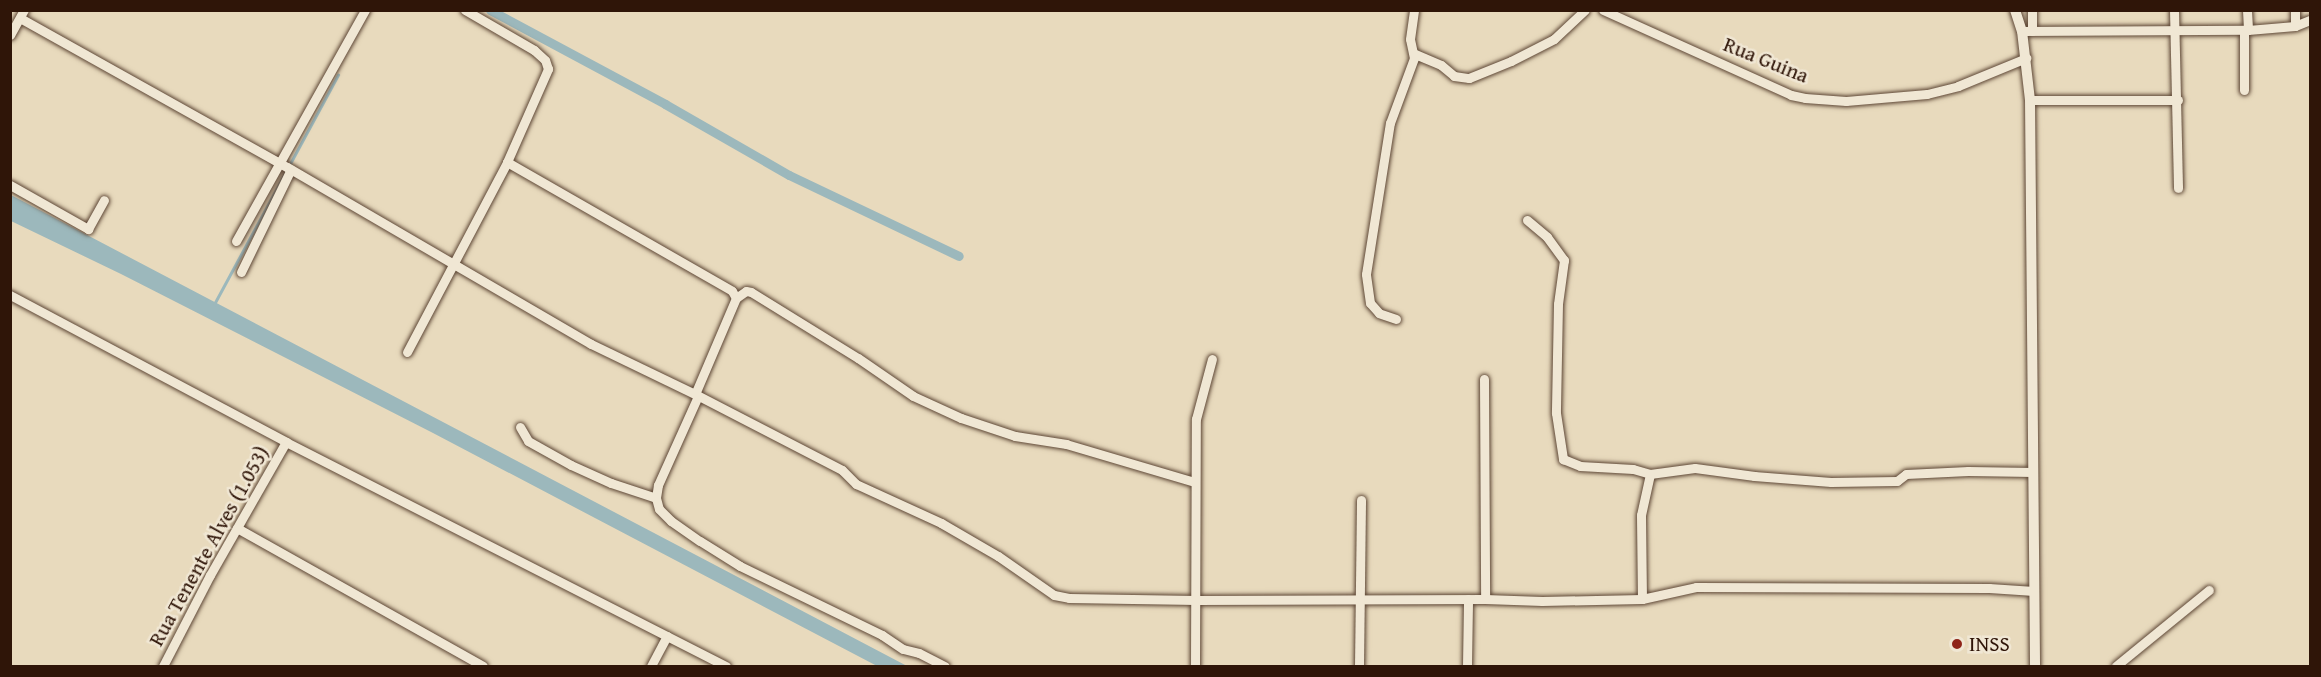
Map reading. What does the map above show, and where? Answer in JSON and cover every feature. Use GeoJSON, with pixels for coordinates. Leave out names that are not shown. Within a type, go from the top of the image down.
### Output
{"type":"FeatureCollection","features":[{"type":"Feature","properties":{"kind":"street"},"geometry":{"type":"LineString","coordinates":[[236,241],[278,162],[316,101],[365,10]]}},
{"type":"Feature","properties":{"kind":"street"},"geometry":{"type":"LineString","coordinates":[[407,352],[507,162],[548,69],[545,60],[534,50],[465,10]]}},
{"type":"Feature","properties":{"kind":"street"},"geometry":{"type":"LineString","coordinates":[[1396,319],[1379,313],[1370,303],[1366,274],[1389,123],[1415,54],[1410,39],[1414,10]]}},
{"type":"Feature","properties":{"kind":"street"},"geometry":{"type":"LineString","coordinates":[[1415,54],[1441,65],[1454,76],[1469,78],[1510,62],[1554,39],[1585,10]]}},
{"type":"Feature","properties":{"kind":"street","name":"Rua Guina"},"geometry":{"type":"LineString","coordinates":[[1603,10],[1791,94],[1805,98],[1846,101],[1927,94],[1958,86],[2025,58]]}},
{"type":"Feature","properties":{"kind":"street"},"geometry":{"type":"LineString","coordinates":[[2015,10],[2027,31]]}},
{"type":"Feature","properties":{"kind":"street"},"geometry":{"type":"LineString","coordinates":[[2032,10],[2027,31],[2025,58],[2030,100],[2035,666]]}},
{"type":"Feature","properties":{"kind":"street"},"geometry":{"type":"LineString","coordinates":[[2174,10],[2178,100],[2178,188]]}},
{"type":"Feature","properties":{"kind":"street"},"geometry":{"type":"LineString","coordinates":[[2244,90],[2247,10]]}},
{"type":"Feature","properties":{"kind":"street"},"geometry":{"type":"LineString","coordinates":[[2295,10],[2295,26]]}},
{"type":"Feature","properties":{"kind":"street"},"geometry":{"type":"LineString","coordinates":[[10,35],[22,14],[591,344],[697,395],[842,470],[856,484],[896,500],[998,556],[1054,595],[1069,598],[1196,600],[1485,599],[1542,601],[1642,599],[1696,587],[1989,588],[2034,591]]}},
{"type":"Feature","properties":{"kind":"street"},"geometry":{"type":"LineString","coordinates":[[2027,31],[2174,28],[2246,30],[2295,26],[2310,20]]}},
{"type":"Feature","properties":{"kind":"street"},"geometry":{"type":"LineString","coordinates":[[2030,100],[2178,100]]}},
{"type":"Feature","properties":{"kind":"street"},"geometry":{"type":"LineString","coordinates":[[507,162],[732,291],[736,298]]}},
{"type":"Feature","properties":{"kind":"street"},"geometry":{"type":"LineString","coordinates":[[241,272],[291,170]]}},
{"type":"Feature","properties":{"kind":"street"},"geometry":{"type":"LineString","coordinates":[[10,185],[88,229],[104,200]]}},
{"type":"Feature","properties":{"kind":"street"},"geometry":{"type":"LineString","coordinates":[[1527,220],[1547,237],[1564,260],[1558,304],[1556,413],[1563,459],[1580,466],[1633,470],[1650,474],[1695,468],[1831,483],[1897,481],[1905,474],[1968,471],[2033,472]]}},
{"type":"Feature","properties":{"kind":"street"},"geometry":{"type":"LineString","coordinates":[[945,666],[919,653],[903,650],[882,635],[740,566],[671,521],[659,508],[656,498],[664,470],[736,298],[746,291],[751,292],[858,358],[913,396],[961,418],[1015,436],[1066,444],[1194,482]]}},
{"type":"Feature","properties":{"kind":"street"},"geometry":{"type":"LineString","coordinates":[[10,295],[286,442],[726,666]]}},
{"type":"Feature","properties":{"kind":"street"},"geometry":{"type":"LineString","coordinates":[[1195,666],[1196,419],[1212,359]]}},
{"type":"Feature","properties":{"kind":"street"},"geometry":{"type":"LineString","coordinates":[[1484,379],[1485,599]]}},
{"type":"Feature","properties":{"kind":"street"},"geometry":{"type":"LineString","coordinates":[[520,427],[528,441],[571,465],[611,483],[656,498]]}},
{"type":"Feature","properties":{"kind":"street","name":"Rua Tenente Alves (1.053)"},"geometry":{"type":"LineString","coordinates":[[163,666],[210,575],[286,442]]}},
{"type":"Feature","properties":{"kind":"street"},"geometry":{"type":"LineString","coordinates":[[1642,599],[1641,515],[1650,474]]}},
{"type":"Feature","properties":{"kind":"street"},"geometry":{"type":"LineString","coordinates":[[1359,666],[1362,599],[1360,500]]}},
{"type":"Feature","properties":{"kind":"street"},"geometry":{"type":"LineString","coordinates":[[237,528],[483,666]]}},
{"type":"Feature","properties":{"kind":"street"},"geometry":{"type":"LineString","coordinates":[[2116,666],[2210,590]]}},
{"type":"Feature","properties":{"kind":"street"},"geometry":{"type":"LineString","coordinates":[[1467,666],[1468,599]]}},
{"type":"Feature","properties":{"kind":"street"},"geometry":{"type":"LineString","coordinates":[[651,666],[667,636]]}},
{"type":"Feature","properties":{"kind":"water"},"geometry":{"type":"Polygon","coordinates":[[[11,195],[907,666],[877,666],[433,433],[121,274],[11,221],[11,195]]]}},
{"type":"Feature","properties":{"kind":"waterway"},"geometry":{"type":"LineString","coordinates":[[490,10],[665,104],[789,175],[959,256]]}},
{"type":"Feature","properties":{"kind":"waterway"},"geometry":{"type":"LineString","coordinates":[[213,306],[338,75]]}},
{"type":"Feature","properties":{"kind":"place","name":"INSS"},"geometry":{"type":"Point","coordinates":[1957,644]}}]}
